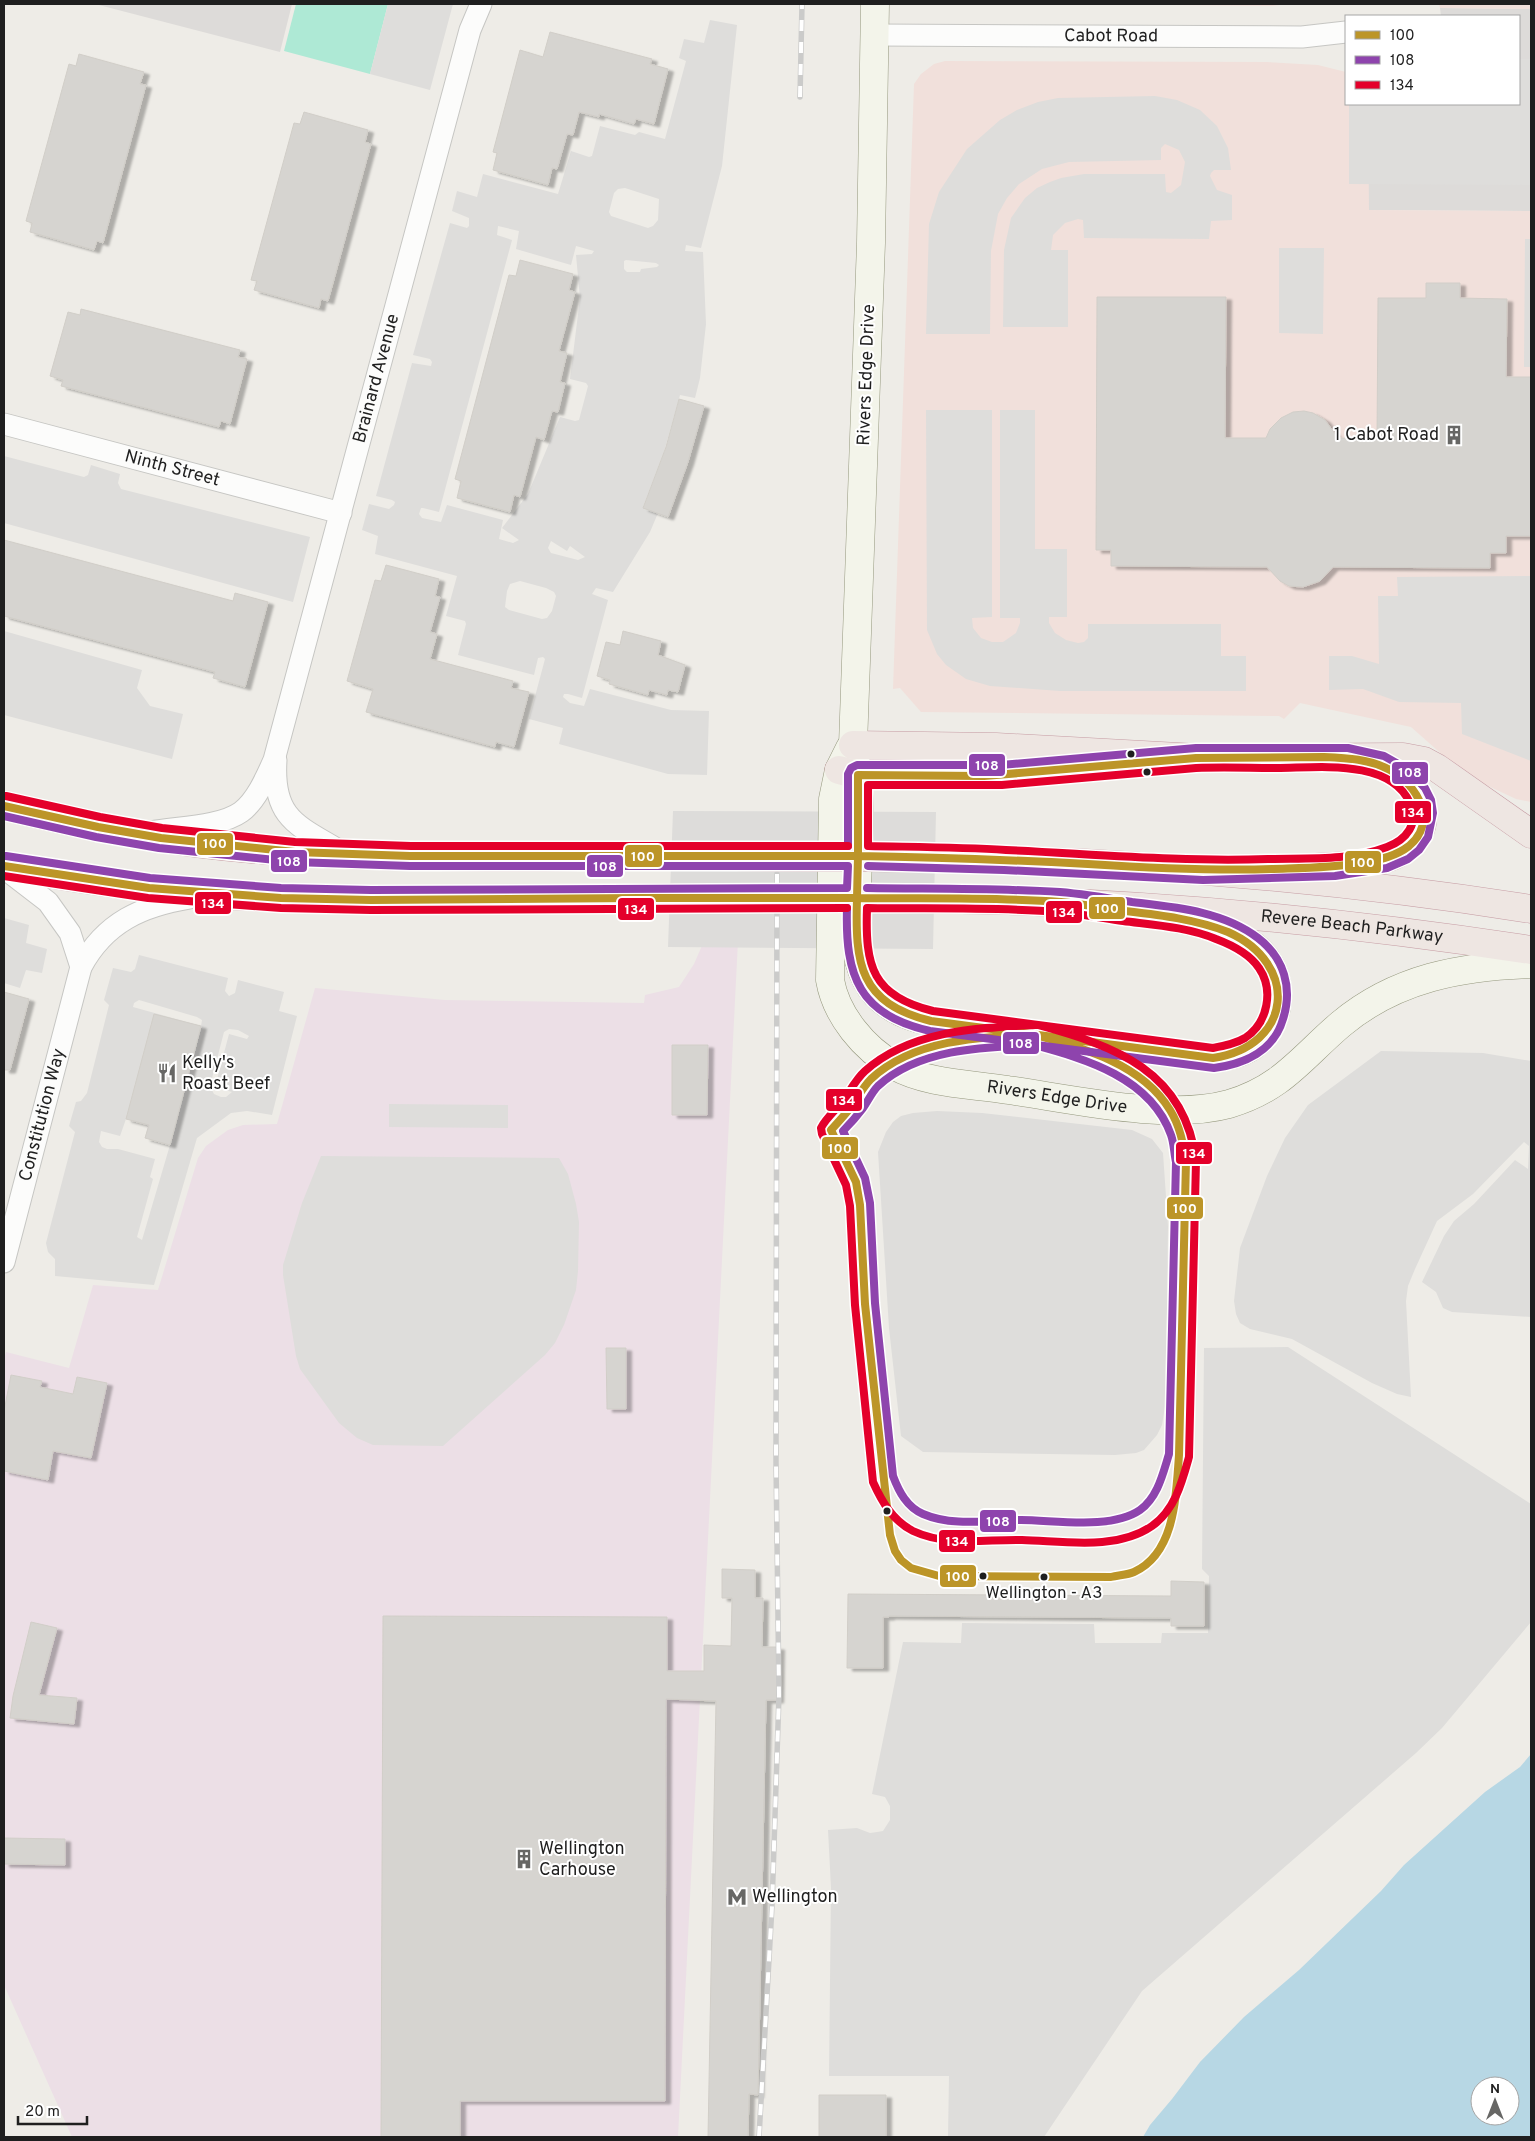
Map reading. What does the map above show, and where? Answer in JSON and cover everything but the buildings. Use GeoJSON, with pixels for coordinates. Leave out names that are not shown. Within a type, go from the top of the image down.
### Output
{"type":"FeatureCollection","features":[{"type":"Feature","properties":{"kind":"highway"},"geometry":{"type":"LineString","coordinates":[[852,745],[996,747],[1196,758],[1341,758],[1389,756],[1411,758],[1424,762],[1443,772],[1531,834]]}},
{"type":"Feature","properties":{"kind":"highway"},"geometry":{"type":"LineString","coordinates":[[849,773],[996,776],[1196,758]]}},
{"type":"Feature","properties":{"kind":"highway"},"geometry":{"type":"LineString","coordinates":[[1216,872],[1355,864],[1387,857],[1405,850],[1419,834],[1423,820],[1422,805],[1411,784],[1398,773],[1382,766],[1363,760],[1341,758]]}},
{"type":"Feature","properties":{"kind":"highway"},"geometry":{"type":"LineString","coordinates":[[4,806],[140,834],[243,848],[345,854],[935,858],[1052,861],[1216,872],[1380,887],[1531,909]]}},
{"type":"Feature","properties":{"kind":"highway","name":"Revere Beach Parkway"},"geometry":{"type":"LineString","coordinates":[[4,867],[122,885],[217,894],[352,900],[670,898],[934,899],[1061,902],[1279,918],[1410,932],[1531,950]]}},
{"type":"Feature","properties":{"kind":"main road","name":"Rivers Edge Drive"},"geometry":{"type":"LineString","coordinates":[[875,4],[871,244],[852,745],[849,773],[832,809],[829,971],[832,989],[841,1012],[866,1044],[882,1058],[897,1068],[919,1075],[945,1081],[1143,1108],[1186,1110],[1215,1107],[1243,1099],[1272,1085],[1286,1076],[1353,1014],[1377,998],[1404,985],[1454,971],[1491,966],[1531,964]]}},
{"type":"Feature","properties":{"kind":"main road","name":"Rivers Edge Drive"},"geometry":{"type":"LineString","coordinates":[[849,773],[859,810],[856,946],[860,965],[867,981],[876,994],[890,1006],[908,1016],[931,1021],[1205,1057],[1228,1056],[1243,1051],[1258,1042],[1267,1030],[1276,1007],[1278,992],[1276,977],[1262,954],[1241,938],[1210,927],[1170,917],[1061,902]]}},
{"type":"Feature","properties":{"kind":"street","name":"Brainard Avenue"},"geometry":{"type":"LineString","coordinates":[[140,834],[229,818],[244,810],[269,788],[276,755],[470,30],[481,4]]}},
{"type":"Feature","properties":{"kind":"street","name":"Cabot Road"},"geometry":{"type":"LineString","coordinates":[[875,35],[1302,37],[1345,32]]}},
{"type":"Feature","properties":{"kind":"street","name":"Ninth Street"},"geometry":{"type":"LineString","coordinates":[[4,424],[341,513]]}},
{"type":"Feature","properties":{"kind":"street"},"geometry":{"type":"LineString","coordinates":[[269,788],[288,816],[298,826],[345,854]]}},
{"type":"Feature","properties":{"kind":"street"},"geometry":{"type":"LineString","coordinates":[[4,867],[48,902],[70,933],[81,967]]}},
{"type":"Feature","properties":{"kind":"street","name":"Constitution Way"},"geometry":{"type":"LineString","coordinates":[[4,1262],[81,967],[99,939],[131,915],[164,903],[217,894]]}},
{"type":"Feature","properties":{"kind":"shaded area"},"geometry":{"type":"Polygon","coordinates":[[[95,4],[292,4],[280,52],[95,4]]]}},
{"type":"Feature","properties":{"kind":"shaded area"},"geometry":{"type":"Polygon","coordinates":[[[388,4],[453,4],[430,90],[370,74],[388,4]]]}},
{"type":"Feature","properties":{"kind":"shaded area"},"geometry":{"type":"Polygon","coordinates":[[[1069,4],[1287,4],[1272,6],[1069,4]]]}},
{"type":"Feature","properties":{"kind":"shaded area"},"geometry":{"type":"Polygon","coordinates":[[[1439,4],[1531,4],[1531,9],[1440,8],[1439,4]]]}},
{"type":"Feature","properties":{"kind":"shaded area"},"geometry":{"type":"Polygon","coordinates":[[[1440,8],[1531,9],[1531,211],[1368,210],[1367,105],[1520,105],[1520,15],[1441,15],[1440,8]]]}},
{"type":"Feature","properties":{"kind":"shaded area"},"geometry":{"type":"Polygon","coordinates":[[[710,20],[737,25],[722,166],[701,248],[686,245],[685,251],[703,252],[706,324],[700,378],[695,398],[680,395],[664,452],[643,507],[658,513],[650,532],[613,592],[596,588],[592,594],[608,600],[582,698],[568,694],[564,694],[563,697],[570,703],[584,706],[590,689],[671,710],[709,711],[707,775],[668,774],[559,744],[563,728],[529,719],[545,659],[543,657],[538,658],[534,675],[458,655],[466,624],[465,621],[446,616],[457,576],[375,554],[378,536],[362,530],[369,504],[389,509],[395,502],[376,496],[412,363],[431,366],[432,362],[430,359],[413,355],[450,223],[467,228],[469,226],[469,218],[452,211],[457,191],[477,197],[483,174],[558,194],[571,151],[589,157],[592,156],[600,126],[635,135],[639,132],[665,139],[686,61],[679,58],[684,39],[704,43],[710,20]],[[625,188],[618,189],[614,193],[609,212],[611,216],[648,228],[653,226],[658,220],[659,199],[625,188]],[[498,226],[497,235],[512,240],[439,512],[421,508],[419,514],[422,518],[441,522],[447,505],[503,520],[499,539],[513,543],[519,540],[502,528],[528,494],[560,417],[575,421],[579,420],[588,386],[586,383],[570,379],[580,298],[576,255],[592,254],[594,251],[576,246],[571,265],[516,249],[519,231],[498,226]],[[624,261],[624,269],[627,272],[640,272],[641,269],[657,267],[659,265],[656,263],[624,261]],[[551,541],[548,548],[551,553],[578,560],[585,557],[570,546],[567,551],[551,541]],[[520,581],[510,584],[505,607],[509,610],[542,619],[547,618],[552,611],[556,596],[554,592],[546,588],[520,581]]]}},
{"type":"Feature","properties":{"kind":"shaded area"},"geometry":{"type":"Polygon","coordinates":[[[1520,59],[1531,59],[1531,185],[1349,184],[1349,105],[1520,105],[1520,59]]]}},
{"type":"Feature","properties":{"kind":"shaded area"},"geometry":{"type":"Polygon","coordinates":[[[945,61],[1266,62],[1318,65],[1345,72],[1345,105],[1368,105],[1369,210],[1531,211],[1531,802],[1516,799],[1484,784],[1454,765],[1411,727],[1300,703],[1284,719],[1279,716],[921,712],[900,688],[893,689],[914,84],[921,74],[934,64],[945,61]]]}},
{"type":"Feature","properties":{"kind":"shaded area"},"geometry":{"type":"Polygon","coordinates":[[[1155,96],[1177,100],[1200,110],[1217,126],[1228,148],[1231,170],[1214,170],[1210,176],[1217,190],[1232,195],[1232,220],[1211,221],[1209,239],[1084,238],[1083,220],[1078,219],[1065,223],[1053,235],[1051,250],[1068,250],[1068,327],[1003,327],[1004,250],[1011,218],[1025,198],[1037,188],[1050,182],[1084,174],[1165,174],[1166,192],[1171,193],[1181,185],[1185,162],[1179,150],[1165,144],[1161,148],[1161,160],[1069,162],[1042,169],[1019,184],[1007,198],[998,214],[991,251],[990,334],[926,334],[929,224],[939,192],[967,149],[1000,120],[1017,110],[1038,102],[1058,98],[1155,96]]]}},
{"type":"Feature","properties":{"kind":"shaded area"},"geometry":{"type":"Polygon","coordinates":[[[1525,239],[1531,239],[1531,367],[1524,367],[1525,239]]]}},
{"type":"Feature","properties":{"kind":"shaded area"},"geometry":{"type":"Polygon","coordinates":[[[1279,248],[1324,248],[1323,334],[1279,333],[1279,248]]]}},
{"type":"Feature","properties":{"kind":"shaded area"},"geometry":{"type":"Polygon","coordinates":[[[926,410],[992,410],[992,617],[972,618],[973,628],[981,638],[992,642],[1003,642],[1016,633],[1020,623],[1020,618],[1000,618],[1000,410],[1035,410],[1035,549],[1067,549],[1067,617],[1049,617],[1049,623],[1055,633],[1066,640],[1078,643],[1084,642],[1088,638],[1088,624],[1221,624],[1221,656],[1246,656],[1246,691],[1060,691],[990,686],[966,679],[946,665],[937,654],[927,630],[926,410]]]}},
{"type":"Feature","properties":{"kind":"shaded area"},"geometry":{"type":"Polygon","coordinates":[[[4,456],[84,477],[88,475],[91,465],[120,474],[118,483],[121,489],[310,537],[293,602],[4,523],[4,456]]]}},
{"type":"Feature","properties":{"kind":"shaded area"},"geometry":{"type":"Polygon","coordinates":[[[1531,576],[1531,761],[1462,734],[1461,703],[1399,702],[1363,689],[1329,690],[1329,656],[1352,656],[1379,664],[1378,596],[1398,596],[1397,577],[1531,576]]]}},
{"type":"Feature","properties":{"kind":"shaded area"},"geometry":{"type":"Polygon","coordinates":[[[4,631],[142,670],[137,688],[150,706],[183,714],[172,759],[4,715],[4,631]]]}},
{"type":"Feature","properties":{"kind":"shaded area"},"geometry":{"type":"Polygon","coordinates":[[[4,918],[29,925],[26,943],[47,949],[42,973],[26,970],[20,988],[4,983],[4,918]]]}},
{"type":"Feature","properties":{"kind":"shaded area"},"geometry":{"type":"Polygon","coordinates":[[[704,941],[738,941],[678,2137],[72,2137],[4,1985],[4,1360],[6,1352],[69,1368],[93,1285],[158,1290],[198,1158],[206,1146],[228,1130],[243,1125],[277,1124],[315,988],[445,1000],[644,1003],[645,995],[679,987],[694,964],[704,941]]]}},
{"type":"Feature","properties":{"kind":"shaded area"},"geometry":{"type":"Polygon","coordinates":[[[139,955],[228,978],[225,991],[229,996],[235,993],[238,980],[284,992],[279,1011],[297,1016],[272,1115],[247,1111],[231,1113],[197,1138],[154,1285],[55,1276],[55,1259],[48,1252],[46,1243],[75,1132],[69,1126],[76,1102],[81,1101],[87,1093],[109,1005],[104,1000],[113,968],[131,972],[135,969],[139,955]],[[139,1000],[134,1003],[133,1007],[201,1026],[202,1020],[197,1017],[139,1000]],[[229,1029],[224,1032],[210,1086],[214,1094],[221,1097],[226,1097],[232,1092],[215,1087],[229,1034],[247,1039],[249,1036],[238,1030],[229,1029]],[[126,1119],[120,1136],[101,1131],[99,1142],[102,1147],[107,1149],[118,1149],[155,1159],[150,1177],[153,1179],[137,1237],[142,1240],[170,1145],[145,1138],[148,1125],[126,1119]]]}},
{"type":"Feature","properties":{"kind":"shaded area"},"geometry":{"type":"Polygon","coordinates":[[[1381,1051],[1483,1053],[1531,1061],[1531,1317],[1452,1312],[1443,1308],[1436,1292],[1422,1282],[1444,1236],[1454,1221],[1474,1204],[1515,1160],[1528,1169],[1529,1146],[1524,1142],[1473,1194],[1437,1221],[1415,1269],[1408,1286],[1406,1301],[1411,1397],[1397,1394],[1372,1383],[1292,1339],[1250,1329],[1240,1323],[1234,1301],[1240,1248],[1267,1176],[1285,1138],[1308,1105],[1381,1051]]]}},
{"type":"Feature","properties":{"kind":"shaded area"},"geometry":{"type":"Polygon","coordinates":[[[389,1104],[508,1105],[508,1128],[389,1127],[389,1104]]]}},
{"type":"Feature","properties":{"kind":"shaded area"},"geometry":{"type":"Polygon","coordinates":[[[937,1111],[982,1113],[1132,1130],[1152,1139],[1163,1153],[1168,1226],[1166,1400],[1162,1425],[1157,1435],[1144,1450],[1136,1453],[1115,1455],[923,1452],[901,1436],[889,1328],[878,1152],[886,1132],[893,1122],[901,1116],[937,1111]]]}},
{"type":"Feature","properties":{"kind":"shaded area"},"geometry":{"type":"Polygon","coordinates":[[[321,1156],[559,1158],[568,1174],[579,1222],[578,1271],[576,1290],[564,1325],[555,1343],[545,1355],[443,1446],[373,1445],[357,1438],[339,1423],[300,1369],[296,1356],[283,1265],[302,1203],[321,1156]]]}},
{"type":"Feature","properties":{"kind":"shaded area"},"geometry":{"type":"Polygon","coordinates":[[[1288,1347],[1531,1504],[1531,1622],[1442,1728],[1416,1753],[1142,1991],[1044,2137],[948,2137],[949,2076],[829,2076],[831,1888],[828,1830],[857,1828],[870,1833],[877,1832],[883,1831],[890,1820],[890,1806],[885,1797],[872,1794],[903,1642],[961,1643],[962,1623],[1094,1624],[1095,1643],[1161,1643],[1162,1633],[1208,1633],[1209,1576],[1202,1569],[1204,1348],[1288,1347]]]}},
{"type":"Feature","properties":{"kind":"green space"},"geometry":{"type":"Polygon","coordinates":[[[296,4],[388,4],[370,74],[284,51],[296,4]]]}},
{"type":"Feature","properties":{"kind":"water"},"geometry":{"type":"Polygon","coordinates":[[[1531,1754],[1531,2137],[1143,2137],[1150,2125],[1200,2062],[1244,2017],[1299,1970],[1381,1891],[1404,1865],[1485,1792],[1520,1767],[1531,1754]]]}},
{"type":"Feature","properties":{"kind":"pier"},"geometry":{"type":"Polygon","coordinates":[[[673,811],[936,812],[933,949],[668,947],[673,811]]]}},
{"type":"Feature","properties":{"kind":"railway"},"geometry":{"type":"LineString","coordinates":[[800,97],[802,4]]}},
{"type":"Feature","properties":{"kind":"railway"},"geometry":{"type":"LineString","coordinates":[[759,2137],[772,1906],[779,1695],[776,1462],[777,874]]}},
{"type":"Feature","properties":{"kind":"transit line","name":"108"},"geometry":{"type":"LineString","coordinates":[[848,846],[848,774],[851,768],[857,765],[1001,765],[1196,748],[1348,748],[1384,756],[1407,769],[1425,788],[1431,800],[1433,813],[1428,837],[1419,850],[1408,859],[1387,868],[1335,876],[1203,880],[1004,870],[868,866]]}},
{"type":"Feature","properties":{"kind":"transit line","name":"100"},"geometry":{"type":"LineString","coordinates":[[1324,757],[1374,763],[1390,770],[1409,785],[1416,794],[1423,815],[1422,826],[1418,836],[1409,846],[1392,856],[1348,865],[1250,870],[858,856],[858,775],[984,776],[1196,758],[1324,757]]}},
{"type":"Feature","properties":{"kind":"transit line","name":"134"},"geometry":{"type":"LineString","coordinates":[[1331,767],[1370,772],[1386,779],[1400,789],[1413,810],[1412,824],[1400,840],[1387,847],[1359,855],[1328,858],[1235,860],[972,848],[868,846],[868,785],[1002,785],[1196,768],[1331,767]]}},
{"type":"Feature","properties":{"kind":"transit line","name":"134"},"geometry":{"type":"LineString","coordinates":[[6,796],[100,817],[162,828],[295,842],[411,846],[848,846]]}},
{"type":"Feature","properties":{"kind":"transit line","name":"100"},"geometry":{"type":"LineString","coordinates":[[4,806],[98,827],[161,838],[295,852],[410,856],[858,856]]}},
{"type":"Feature","properties":{"kind":"transit line","name":"108"},"geometry":{"type":"LineString","coordinates":[[4,816],[96,837],[159,848],[294,862],[410,866],[848,866],[847,888],[371,890],[281,888],[150,878],[6,856]]}},
{"type":"Feature","properties":{"kind":"transit line","name":"100"},"geometry":{"type":"LineString","coordinates":[[857,898],[858,856]]}},
{"type":"Feature","properties":{"kind":"transit line","name":"100"},"geometry":{"type":"LineString","coordinates":[[4,866],[149,888],[281,898],[371,900],[857,898]]}},
{"type":"Feature","properties":{"kind":"transit line","name":"134"},"geometry":{"type":"LineString","coordinates":[[4,876],[148,898],[281,908],[371,910],[847,908]]}},
{"type":"Feature","properties":{"kind":"transit line","name":"108"},"geometry":{"type":"LineString","coordinates":[[847,908],[849,954],[861,989],[872,1003],[887,1015],[906,1024],[930,1031],[1214,1068],[1247,1059],[1265,1048],[1273,1040],[1283,1019],[1287,996],[1286,985],[1284,974],[1274,955],[1258,938],[1244,929],[1214,916],[1181,908],[1060,892],[988,889],[867,888]]}},
{"type":"Feature","properties":{"kind":"transit line","name":"100"},"geometry":{"type":"LineString","coordinates":[[857,898],[1035,900],[1164,916],[1203,924],[1228,932],[1251,946],[1267,964],[1276,983],[1278,1002],[1272,1021],[1259,1038],[1240,1050],[1213,1058],[931,1021],[907,1013],[889,1003],[875,992],[866,978],[858,943],[857,898]]}},
{"type":"Feature","properties":{"kind":"transit line","name":"134"},"geometry":{"type":"LineString","coordinates":[[867,908],[1036,910],[1084,915],[1194,932],[1240,950],[1255,963],[1264,977],[1267,996],[1266,1006],[1259,1024],[1253,1032],[1233,1043],[1213,1048],[933,1011],[913,1005],[897,997],[876,976],[868,946],[867,908]]}},
{"type":"Feature","properties":{"kind":"transit line","name":"134"},"geometry":{"type":"LineString","coordinates":[[1035,1025],[968,1030],[924,1039],[903,1047],[883,1057],[865,1071],[821,1128],[846,1185],[850,1206],[855,1305],[873,1482],[884,1504],[900,1522],[913,1531],[939,1539],[953,1541],[1022,1540],[1089,1543],[1106,1542],[1138,1534],[1160,1519],[1172,1504],[1184,1476],[1189,1457],[1196,1161],[1189,1130],[1178,1105],[1161,1084],[1142,1067],[1094,1042],[1038,1025]]}},
{"type":"Feature","properties":{"kind":"transit line","name":"100"},"geometry":{"type":"LineString","coordinates":[[1035,1035],[1091,1052],[1128,1069],[1158,1094],[1170,1110],[1181,1135],[1186,1161],[1179,1455],[1175,1504],[1166,1537],[1158,1551],[1148,1563],[1131,1573],[1111,1577],[939,1576],[911,1568],[901,1560],[895,1551],[890,1535],[865,1304],[860,1205],[856,1182],[831,1130],[848,1111],[871,1079],[888,1066],[907,1056],[927,1048],[970,1039],[1035,1035]]}},
{"type":"Feature","properties":{"kind":"transit line","name":"108"},"geometry":{"type":"LineString","coordinates":[[1034,1045],[1095,1065],[1133,1085],[1162,1115],[1173,1141],[1176,1162],[1169,1454],[1156,1492],[1146,1505],[1128,1516],[1114,1520],[1099,1522],[1021,1520],[959,1522],[935,1518],[923,1514],[912,1507],[901,1493],[893,1476],[875,1303],[870,1203],[865,1178],[843,1131],[861,1111],[878,1086],[912,1064],[951,1052],[1034,1045]]}},
{"type":"Feature","properties":{"kind":"place","name":"1 Cabot Road"},"geometry":{"type":"Point","coordinates":[1454,435]}},
{"type":"Feature","properties":{"kind":"place","name":"Kelly's Roast Beef"},"geometry":{"type":"Point","coordinates":[167,1073]}},
{"type":"Feature","properties":{"kind":"place","name":"Wellington - A3"},"geometry":{"type":"Point","coordinates":[1044,1577]}},
{"type":"Feature","properties":{"kind":"place","name":"Wellington Carhouse"},"geometry":{"type":"Point","coordinates":[524,1859]}},
{"type":"Feature","properties":{"kind":"place","name":"Wellington"},"geometry":{"type":"Point","coordinates":[737,1897]}}]}
